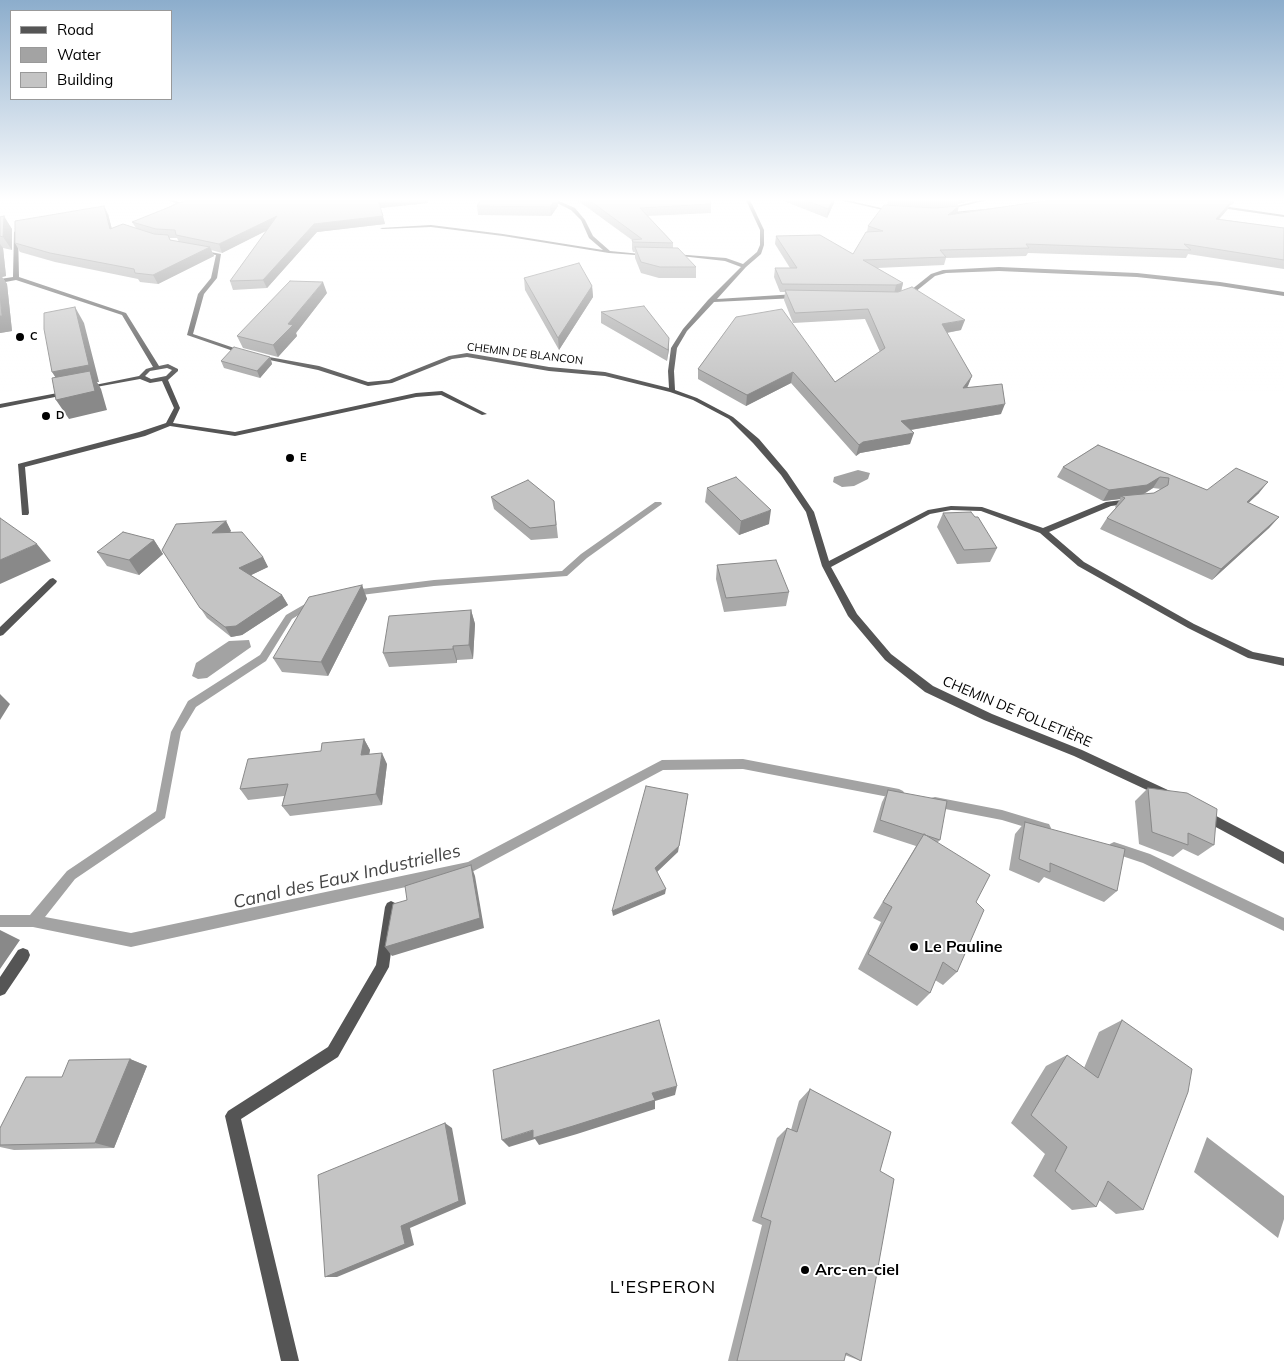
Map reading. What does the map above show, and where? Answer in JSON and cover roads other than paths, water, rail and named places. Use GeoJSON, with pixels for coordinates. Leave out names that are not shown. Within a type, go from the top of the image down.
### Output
{"type":"FeatureCollection","features":[{"type":"Feature","properties":{"kind":"street"},"geometry":{"type":"LineString","coordinates":[[16,264],[16,278]]}},
{"type":"Feature","properties":{"kind":"street","name":"CHEMIN DE BLANCON"},"geometry":{"type":"LineString","coordinates":[[217,264],[214,278],[201,294],[190,335],[264,359],[318,368],[368,384],[390,382],[451,357],[467,355],[549,369],[605,374],[672,391]]}},
{"type":"Feature","properties":{"kind":"street"},"geometry":{"type":"LineString","coordinates":[[737,264],[744,266]]}},
{"type":"Feature","properties":{"kind":"street"},"geometry":{"type":"LineString","coordinates":[[672,391],[671,371],[674,348],[685,330],[710,301],[747,264]]}},
{"type":"Feature","properties":{"kind":"street"},"geometry":{"type":"LineString","coordinates":[[895,298],[913,291],[933,274],[999,269],[1163,278],[1220,284],[1284,294]]}},
{"type":"Feature","properties":{"kind":"street"},"geometry":{"type":"LineString","coordinates":[[0,281],[16,278],[124,314],[156,367]]}},
{"type":"Feature","properties":{"kind":"street"},"geometry":{"type":"LineString","coordinates":[[710,301],[803,296]]}},
{"type":"Feature","properties":{"kind":"street"},"geometry":{"type":"LineString","coordinates":[[0,406],[141,377],[150,381],[164,379],[175,373],[175,368],[168,366],[156,367],[144,372],[141,377]]}},
{"type":"Feature","properties":{"kind":"street"},"geometry":{"type":"LineString","coordinates":[[164,379],[177,408],[169,424]]}},
{"type":"Feature","properties":{"kind":"street","name":"CHEMIN DE FOLLETIÈRE"},"geometry":{"type":"LineString","coordinates":[[672,391],[695,399],[730,418],[756,441],[784,474],[810,512],[826,566],[853,616],[888,657],[929,689],[988,717],[1078,753],[1176,799]]}},
{"type":"Feature","properties":{"kind":"street"},"geometry":{"type":"LineString","coordinates":[[25,513],[21,466],[142,434],[169,424],[235,434],[416,395],[442,393],[484,414]]}},
{"type":"Feature","properties":{"kind":"street"},"geometry":{"type":"LineString","coordinates":[[1043,531],[1052,529],[1109,504],[1142,500]]}},
{"type":"Feature","properties":{"kind":"street"},"geometry":{"type":"LineString","coordinates":[[826,566],[928,512],[951,508],[982,509],[1043,531],[1081,564],[1190,626],[1251,655],[1284,662]]}},
{"type":"Feature","properties":{"kind":"street"},"geometry":{"type":"LineString","coordinates":[[0,633],[53,581]]}},
{"type":"Feature","properties":{"kind":"street"},"geometry":{"type":"LineString","coordinates":[[1193,808],[1284,858]]}},
{"type":"Feature","properties":{"kind":"street"},"geometry":{"type":"LineString","coordinates":[[290,1361],[233,1116],[333,1052],[382,967],[391,907]]}},
{"type":"Feature","properties":{"kind":"street"},"geometry":{"type":"LineString","coordinates":[[0,989],[23,955]]}},
{"type":"Feature","properties":{"kind":"water"},"geometry":{"type":"Polygon","coordinates":[[[858,470],[870,473],[868,479],[854,486],[842,487],[833,482],[834,477],[858,470]]]}},
{"type":"Feature","properties":{"kind":"water"},"geometry":{"type":"Polygon","coordinates":[[[249,640],[251,647],[207,678],[198,679],[192,676],[196,663],[229,641],[249,640]]]}},
{"type":"Feature","properties":{"kind":"water"},"geometry":{"type":"Polygon","coordinates":[[[1207,1137],[1284,1196],[1284,1219],[1278,1238],[1194,1172],[1207,1137]]]}},
{"type":"Feature","properties":{"kind":"waterway"},"geometry":{"type":"LineString","coordinates":[[353,593],[434,583],[564,574],[584,556],[658,504]]}},
{"type":"Feature","properties":{"kind":"waterway"},"geometry":{"type":"LineString","coordinates":[[33,921],[71,875],[161,814],[176,732],[192,704],[263,658],[289,617],[312,603]]}},
{"type":"Feature","properties":{"kind":"waterway","name":"Canal des Eaux Industrielles"},"geometry":{"type":"LineString","coordinates":[[33,921],[131,940],[470,867],[662,765],[743,764],[899,794]]}},
{"type":"Feature","properties":{"kind":"waterway","name":"Canal des Eaux Industrielles"},"geometry":{"type":"LineString","coordinates":[[935,802],[1002,815],[1045,828]]}},
{"type":"Feature","properties":{"kind":"waterway","name":"Canal des Eaux Industrielles"},"geometry":{"type":"LineString","coordinates":[[1114,848],[1146,858],[1284,925]]}},
{"type":"Feature","properties":{"kind":"waterway","name":"Canal des Eaux Industrielles"},"geometry":{"type":"LineString","coordinates":[[0,921],[33,921]]}},
{"type":"Feature","properties":{"kind":"place","name":"C"},"geometry":{"type":"Point","coordinates":[20,337]}},
{"type":"Feature","properties":{"kind":"place","name":"D"},"geometry":{"type":"Point","coordinates":[46,416]}},
{"type":"Feature","properties":{"kind":"place","name":"E"},"geometry":{"type":"Point","coordinates":[290,458]}},
{"type":"Feature","properties":{"kind":"place","name":"Le Pauline"},"geometry":{"type":"Point","coordinates":[914,947]}},
{"type":"Feature","properties":{"kind":"place","name":"Arc-en-ciel"},"geometry":{"type":"Point","coordinates":[805,1270]}},
{"type":"Feature","properties":{"kind":"district","name":"L'ESPERON"},"geometry":{"type":"Point","coordinates":[663,1288]}}]}
